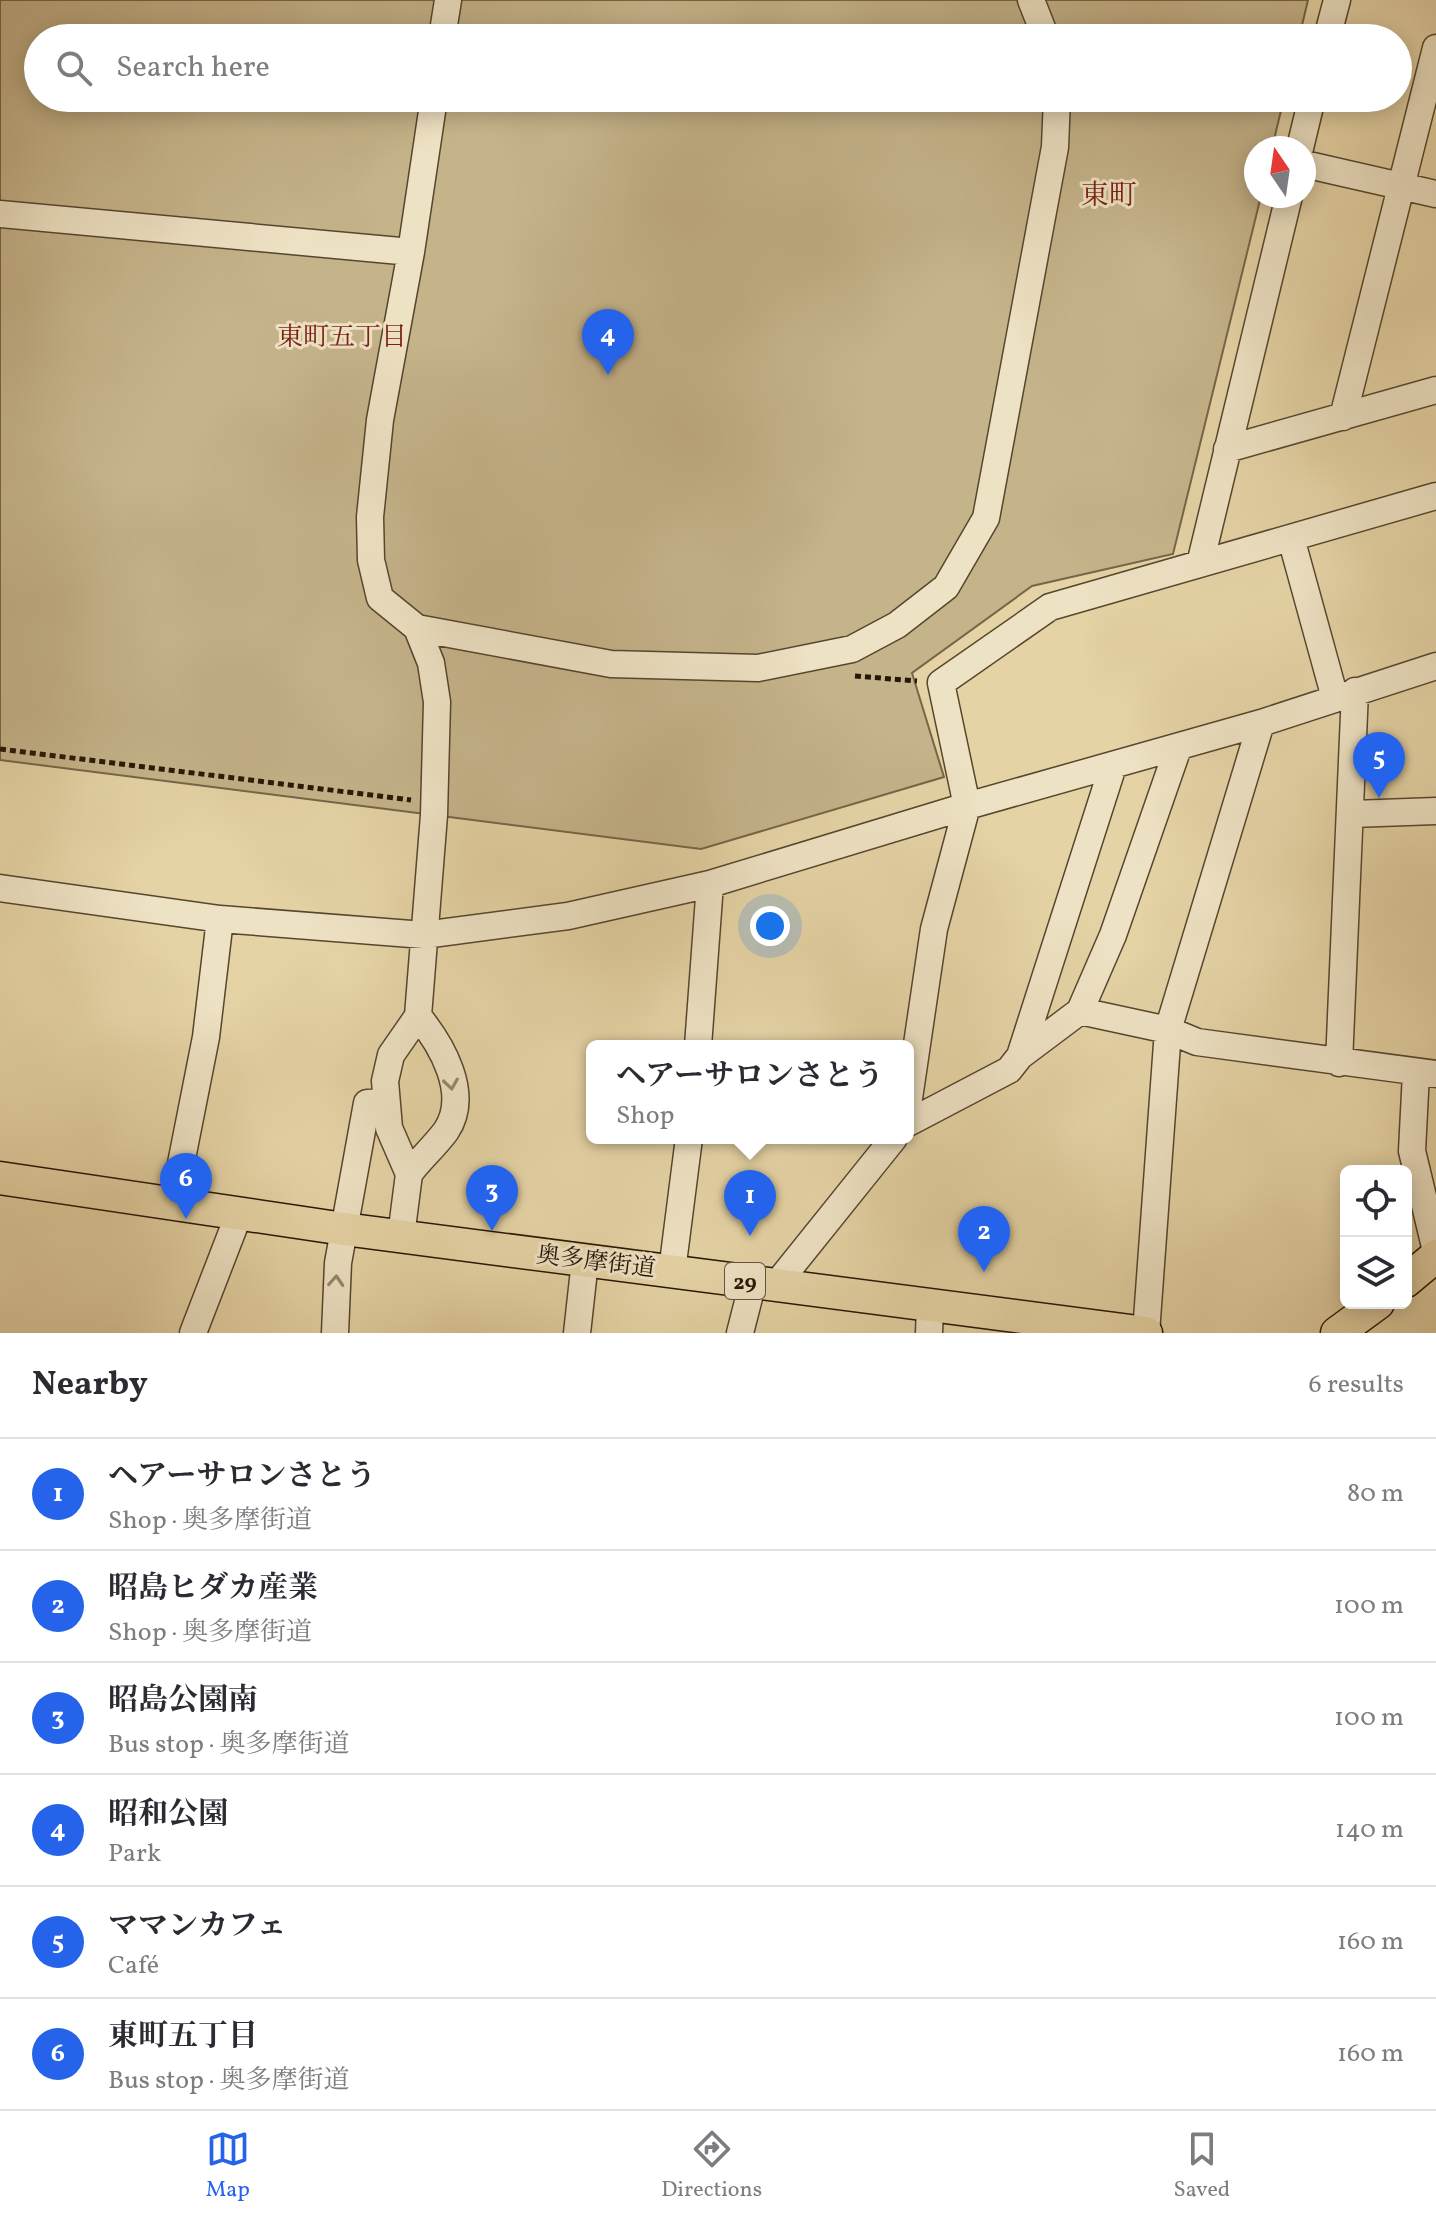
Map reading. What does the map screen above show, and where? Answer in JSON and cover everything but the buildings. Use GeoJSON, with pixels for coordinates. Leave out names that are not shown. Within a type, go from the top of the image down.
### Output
{"type":"FeatureCollection","features":[{"type":"Feature","properties":{"kind":"main road","name":"奥多摩街道"},"geometry":{"type":"LineString","coordinates":[[0,1178],[344,1229],[764,1284],[930,1319],[1146,1333]]}},
{"type":"Feature","properties":{"kind":"main road"},"geometry":{"type":"LineString","coordinates":[[1412,1276],[1436,1254]]}},
{"type":"Feature","properties":{"kind":"main road"},"geometry":{"type":"LineString","coordinates":[[1337,1333],[1370,1309]]}},
{"type":"Feature","properties":{"kind":"street"},"geometry":{"type":"LineString","coordinates":[[444,24],[448,0]]}},
{"type":"Feature","properties":{"kind":"street"},"geometry":{"type":"LineString","coordinates":[[1031,0],[1040,24]]}},
{"type":"Feature","properties":{"kind":"street"},"geometry":{"type":"LineString","coordinates":[[1331,24],[1337,0]]}},
{"type":"Feature","properties":{"kind":"street"},"geometry":{"type":"LineString","coordinates":[[1343,417],[1436,48]]}},
{"type":"Feature","properties":{"kind":"street"},"geometry":{"type":"LineString","coordinates":[[432,112],[411,252],[380,420],[370,517],[371,560],[380,598],[417,628],[611,664],[758,668],[852,649],[897,625],[946,587],[986,518],[1055,147],[1056,112]]}},
{"type":"Feature","properties":{"kind":"street"},"geometry":{"type":"LineString","coordinates":[[1303,136],[1309,112]]}},
{"type":"Feature","properties":{"kind":"street"},"geometry":{"type":"LineString","coordinates":[[1316,167],[1436,194]]}},
{"type":"Feature","properties":{"kind":"street"},"geometry":{"type":"LineString","coordinates":[[1200,564],[1286,208]]}},
{"type":"Feature","properties":{"kind":"street"},"geometry":{"type":"LineString","coordinates":[[0,214],[411,252]]}},
{"type":"Feature","properties":{"kind":"street"},"geometry":{"type":"LineString","coordinates":[[1227,449],[1436,390]]}},
{"type":"Feature","properties":{"kind":"street"},"geometry":{"type":"LineString","coordinates":[[914,1064],[934,929],[967,806],[941,683],[1050,607],[1436,496]]}},
{"type":"Feature","properties":{"kind":"street"},"geometry":{"type":"LineString","coordinates":[[1291,538],[1345,694],[1352,814],[1339,1063]]}},
{"type":"Feature","properties":{"kind":"street"},"geometry":{"type":"LineString","coordinates":[[401,1236],[409,1174],[389,1128],[386,1102],[391,1055],[418,1016],[433,808],[437,702],[431,663],[417,628]]}},
{"type":"Feature","properties":{"kind":"street"},"geometry":{"type":"LineString","coordinates":[[0,888],[220,919],[424,935],[568,916],[710,884],[967,806],[1178,748],[1436,666]]}},
{"type":"Feature","properties":{"kind":"street"},"geometry":{"type":"LineString","coordinates":[[1146,1333],[1168,1030],[1261,723]]}},
{"type":"Feature","properties":{"kind":"street"},"geometry":{"type":"LineString","coordinates":[[914,1120],[1009,1070],[1020,1056],[1080,1011],[1113,935],[1178,748]]}},
{"type":"Feature","properties":{"kind":"street"},"geometry":{"type":"LineString","coordinates":[[1020,1056],[1113,766]]}},
{"type":"Feature","properties":{"kind":"street"},"geometry":{"type":"LineString","coordinates":[[1352,814],[1436,811]]}},
{"type":"Feature","properties":{"kind":"street"},"geometry":{"type":"LineString","coordinates":[[698,1040],[710,884]]}},
{"type":"Feature","properties":{"kind":"street"},"geometry":{"type":"LineString","coordinates":[[173,1204],[206,1037],[220,919]]}},
{"type":"Feature","properties":{"kind":"street"},"geometry":{"type":"LineString","coordinates":[[1080,1011],[1168,1030],[1197,1042],[1426,1073],[1412,1151],[1436,1254]]}},
{"type":"Feature","properties":{"kind":"street"},"geometry":{"type":"LineString","coordinates":[[409,1174],[445,1131],[454,1108],[444,1050],[418,1016]]}},
{"type":"Feature","properties":{"kind":"street"},"geometry":{"type":"LineString","coordinates":[[335,1333],[338,1263],[367,1103],[386,1102]]}},
{"type":"Feature","properties":{"kind":"street"},"geometry":{"type":"LineString","coordinates":[[672,1271],[688,1144]]}},
{"type":"Feature","properties":{"kind":"street"},"geometry":{"type":"LineString","coordinates":[[740,1333],[764,1284],[889,1144]]}},
{"type":"Feature","properties":{"kind":"street"},"geometry":{"type":"LineString","coordinates":[[193,1333],[239,1214]]}},
{"type":"Feature","properties":{"kind":"street"},"geometry":{"type":"LineString","coordinates":[[577,1333],[585,1261]]}},
{"type":"Feature","properties":{"kind":"path"},"geometry":{"type":"LineString","coordinates":[[0,749],[433,808]]}},
{"type":"Feature","properties":{"kind":"shaded area"},"geometry":{"type":"Polygon","coordinates":[[[0,0],[1308,0],[1302,24],[24,24],[24,112],[1281,112],[1275,136],[1244,136],[1244,208],[1258,208],[1173,554],[1032,586],[912,673],[944,777],[701,849],[0,760],[0,0]]]}},
{"type":"Feature","properties":{"kind":"place","name":"昭和公園"},"geometry":{"type":"Point","coordinates":[608,375]}},
{"type":"Feature","properties":{"kind":"place","name":"ママンカフェ"},"geometry":{"type":"Point","coordinates":[1379,798]}},
{"type":"Feature","properties":{"kind":"place","name":"東町五丁目"},"geometry":{"type":"Point","coordinates":[186,1219]}},
{"type":"Feature","properties":{"kind":"place","name":"昭島公園南"},"geometry":{"type":"Point","coordinates":[492,1231]}},
{"type":"Feature","properties":{"kind":"place","name":"ヘアーサロンさとう"},"geometry":{"type":"Point","coordinates":[750,1236]}},
{"type":"Feature","properties":{"kind":"place","name":"昭島ヒダカ産業"},"geometry":{"type":"Point","coordinates":[984,1272]}},
{"type":"Feature","properties":{"kind":"district","name":"東町"},"geometry":{"type":"Point","coordinates":[1109,194]}},
{"type":"Feature","properties":{"kind":"district","name":"東町五丁目"},"geometry":{"type":"Point","coordinates":[342,336]}}]}
